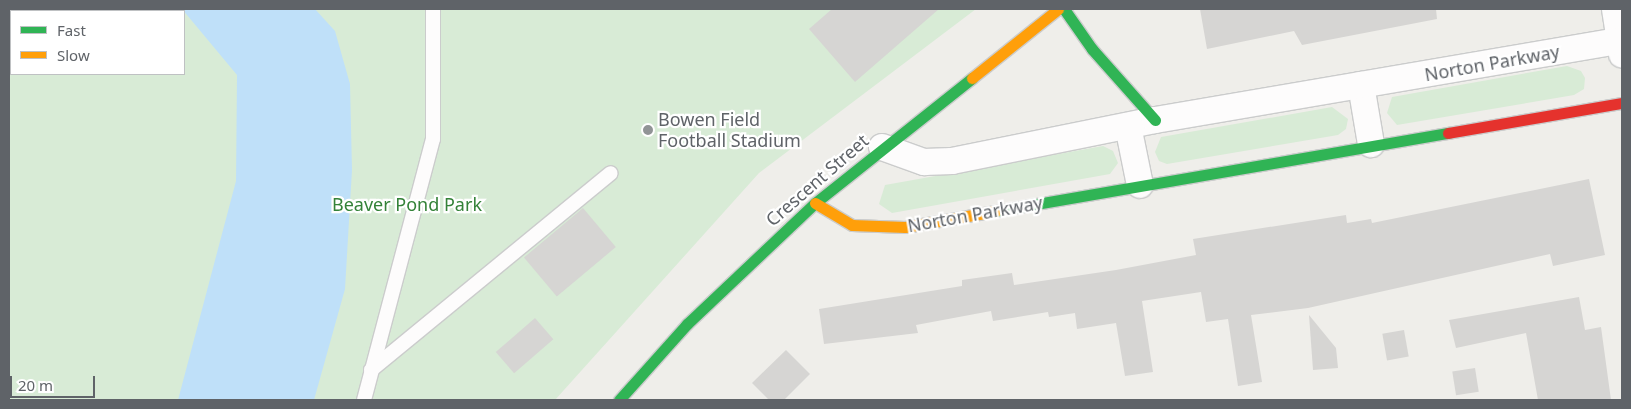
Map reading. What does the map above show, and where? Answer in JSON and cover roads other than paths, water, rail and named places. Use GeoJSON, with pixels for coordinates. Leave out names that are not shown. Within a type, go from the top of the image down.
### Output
{"type":"FeatureCollection","features":[{"type":"Feature","properties":{"kind":"street","name":"Crescent Street"},"geometry":{"type":"LineString","coordinates":[[620,400],[687,324],[815,203],[882,147],[1058,9]]}},
{"type":"Feature","properties":{"kind":"street"},"geometry":{"type":"LineString","coordinates":[[1064,9],[1092,49],[1156,120]]}},
{"type":"Feature","properties":{"kind":"street"},"geometry":{"type":"LineString","coordinates":[[1615,9],[1622,45]]}},
{"type":"Feature","properties":{"kind":"street","name":"Norton Parkway"},"geometry":{"type":"LineString","coordinates":[[882,147],[924,162],[952,161],[1156,120],[1361,85],[1622,45]]}},
{"type":"Feature","properties":{"kind":"street"},"geometry":{"type":"LineString","coordinates":[[1361,85],[1371,144]]}},
{"type":"Feature","properties":{"kind":"street","name":"Norton Parkway"},"geometry":{"type":"LineString","coordinates":[[815,203],[852,225],[874,229],[1622,102]]}},
{"type":"Feature","properties":{"kind":"street"},"geometry":{"type":"LineString","coordinates":[[1128,126],[1140,185]]}},
{"type":"Feature","properties":{"kind":"lane"},"geometry":{"type":"LineString","coordinates":[[364,400],[433,139],[433,9]]}},
{"type":"Feature","properties":{"kind":"lane"},"geometry":{"type":"LineString","coordinates":[[372,370],[611,173]]}},
{"type":"Feature","properties":{"kind":"water"},"geometry":{"type":"Polygon","coordinates":[[[315,9],[335,31],[350,84],[352,170],[345,289],[314,400],[178,400],[236,181],[237,75],[185,13],[185,10],[183,10],[315,9]]]}},
{"type":"Feature","properties":{"kind":"place","name":"Bowen Field Football Stadium"},"geometry":{"type":"Point","coordinates":[648,130]}},
{"type":"Feature","properties":{"kind":"park label","name":"Beaver Pond Park"},"geometry":{"type":"Point","coordinates":[407,204]}}]}
